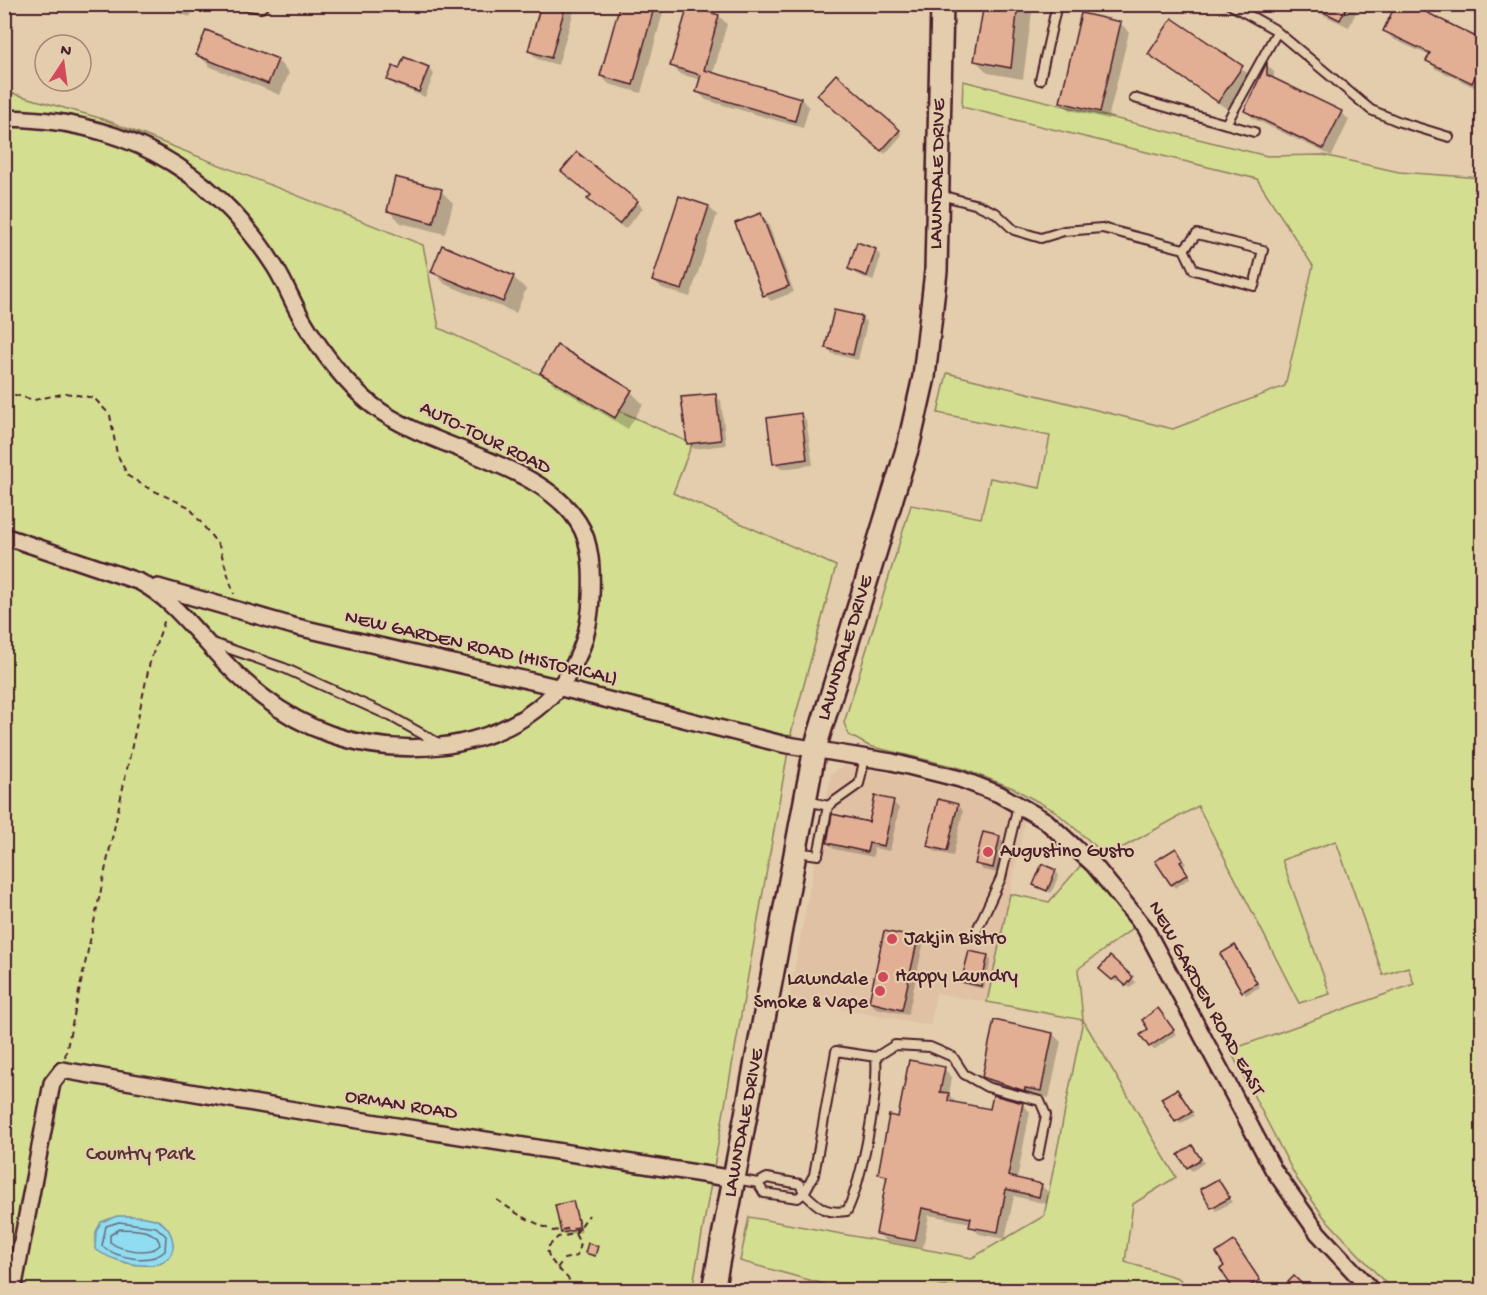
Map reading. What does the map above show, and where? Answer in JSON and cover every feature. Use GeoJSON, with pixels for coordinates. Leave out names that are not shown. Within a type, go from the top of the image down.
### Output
{"type":"FeatureCollection","features":[{"type":"Feature","properties":{"kind":"main road","name":"LAWNDALE DRIVE"},"geometry":{"type":"LineString","coordinates":[[713,1290],[803,800],[815,748],[917,412],[934,305],[939,195],[942,4]]}},
{"type":"Feature","properties":{"kind":"street","name":"AUTO-TOUR ROAD"},"geometry":{"type":"LineString","coordinates":[[4,118],[66,122],[102,130],[130,140],[164,157],[218,196],[245,225],[276,270],[303,320],[322,349],[347,381],[373,406],[426,436],[514,472],[543,488],[563,504],[578,522],[586,539],[590,563],[591,614],[586,637],[557,687],[514,726],[444,747],[408,749],[374,747],[328,734],[277,710],[232,672],[174,604],[140,582],[4,536]]}},
{"type":"Feature","properties":{"kind":"street","name":"NEW GARDEN ROAD (HISTORICAL)"},"geometry":{"type":"LineString","coordinates":[[140,582],[293,627],[557,687],[782,744],[815,748]]}},
{"type":"Feature","properties":{"kind":"street","name":"NEW GARDEN ROAD EAST"},"geometry":{"type":"LineString","coordinates":[[815,748],[865,757],[960,780],[999,794],[1046,821],[1093,864],[1145,928],[1273,1169],[1318,1233],[1371,1290]]}},
{"type":"Feature","properties":{"kind":"street","name":"ORMAN ROAD"},"geometry":{"type":"LineString","coordinates":[[62,1070],[299,1111],[734,1179]]}},
{"type":"Feature","properties":{"kind":"street"},"geometry":{"type":"LineString","coordinates":[[13,1290],[52,1083],[62,1070]]}},
{"type":"Feature","properties":{"kind":"lane"},"geometry":{"type":"LineString","coordinates":[[237,4],[261,8],[266,4]]}},
{"type":"Feature","properties":{"kind":"lane"},"geometry":{"type":"LineString","coordinates":[[1040,80],[1057,4]]}},
{"type":"Feature","properties":{"kind":"lane"},"geometry":{"type":"LineString","coordinates":[[1230,4],[1277,32],[1371,110],[1400,122],[1449,137]]}},
{"type":"Feature","properties":{"kind":"lane"},"geometry":{"type":"LineString","coordinates":[[1226,124],[1277,32]]}},
{"type":"Feature","properties":{"kind":"lane"},"geometry":{"type":"LineString","coordinates":[[1134,98],[1254,132]]}},
{"type":"Feature","properties":{"kind":"lane"},"geometry":{"type":"LineString","coordinates":[[939,195],[978,205],[996,213],[1014,230],[1041,238],[1064,231],[1102,228],[1184,249]]}},
{"type":"Feature","properties":{"kind":"lane"},"geometry":{"type":"LineString","coordinates":[[1197,234],[1263,250],[1254,286],[1194,270],[1184,249],[1197,234]]}},
{"type":"Feature","properties":{"kind":"lane"},"geometry":{"type":"LineString","coordinates":[[203,639],[284,668],[390,716],[444,747]]}},
{"type":"Feature","properties":{"kind":"lane"},"geometry":{"type":"LineString","coordinates":[[794,851],[818,855],[828,806],[859,784],[865,757]]}},
{"type":"Feature","properties":{"kind":"lane"},"geometry":{"type":"LineString","coordinates":[[803,800],[828,806]]}},
{"type":"Feature","properties":{"kind":"lane"},"geometry":{"type":"LineString","coordinates":[[975,934],[1001,878],[1018,805]]}},
{"type":"Feature","properties":{"kind":"lane"},"geometry":{"type":"LineString","coordinates":[[758,1183],[764,1193],[798,1198],[804,1193],[814,1175],[836,1051],[876,1057],[895,1045],[930,1047],[953,1057],[964,1074],[987,1087],[1040,1101],[1046,1114],[1038,1156]]}},
{"type":"Feature","properties":{"kind":"lane"},"geometry":{"type":"LineString","coordinates":[[734,1179],[758,1183],[767,1178],[800,1184],[804,1193],[818,1207],[832,1214],[847,1211],[854,1196],[871,1114],[876,1057]]}},
{"type":"Feature","properties":{"kind":"path"},"geometry":{"type":"LineString","coordinates":[[4,392],[34,400],[66,393],[94,398],[110,416],[117,454],[128,476],[189,507],[219,546],[229,572],[238,611]]}},
{"type":"Feature","properties":{"kind":"path"},"geometry":{"type":"LineString","coordinates":[[62,1070],[150,662],[164,621],[174,604]]}},
{"type":"Feature","properties":{"kind":"path"},"geometry":{"type":"LineString","coordinates":[[497,1200],[521,1216],[554,1231],[581,1227]]}},
{"type":"Feature","properties":{"kind":"path"},"geometry":{"type":"LineString","coordinates":[[575,1290],[571,1280],[548,1259],[547,1248],[558,1237],[575,1234],[589,1215]]}},
{"type":"Feature","properties":{"kind":"path"},"geometry":{"type":"LineString","coordinates":[[557,1268],[564,1259],[577,1256],[580,1243],[575,1234]]}},
{"type":"Feature","properties":{"kind":"shaded area"},"geometry":{"type":"Polygon","coordinates":[[[854,765],[966,792],[988,800],[1025,820],[987,1002],[936,993],[930,1025],[789,999],[831,774],[841,767],[854,765]]]}},
{"type":"Feature","properties":{"kind":"green space"},"geometry":{"type":"Polygon","coordinates":[[[963,81],[1267,156],[1323,155],[1399,172],[1482,178],[1482,1290],[1392,1290],[1324,1217],[1297,1179],[1230,1050],[1414,984],[1408,967],[1383,975],[1336,841],[1282,860],[1330,994],[1299,1003],[1198,806],[1107,856],[1055,811],[1013,788],[960,768],[869,746],[849,735],[844,723],[911,505],[981,518],[990,478],[1040,488],[1050,436],[938,413],[947,373],[1173,429],[1285,386],[1313,266],[1257,179],[962,107],[963,81]]]}},
{"type":"Feature","properties":{"kind":"green space","name":"Country Park"},"geometry":{"type":"Polygon","coordinates":[[[4,91],[103,119],[423,245],[439,328],[692,444],[673,493],[836,566],[792,729],[692,1290],[5,1290],[4,91]]]}},
{"type":"Feature","properties":{"kind":"green space"},"geometry":{"type":"Polygon","coordinates":[[[1082,864],[1133,928],[1078,969],[1083,1020],[987,1002],[1010,894],[1049,902],[1082,864]]]}},
{"type":"Feature","properties":{"kind":"green space"},"geometry":{"type":"Polygon","coordinates":[[[1083,1020],[1176,1177],[1133,1204],[1125,1262],[1178,1278],[1192,1290],[1022,1290],[1017,1285],[823,1290],[824,1284],[740,1261],[749,1217],[972,1258],[1044,1216],[1083,1020]]]}},
{"type":"Feature","properties":{"kind":"water"},"geometry":{"type":"Polygon","coordinates":[[[117,1216],[150,1218],[164,1225],[173,1242],[168,1258],[154,1264],[136,1265],[109,1257],[95,1249],[96,1232],[101,1222],[117,1216]]]}},
{"type":"Feature","properties":{"kind":"building"},"geometry":{"type":"Polygon","coordinates":[[[541,4],[566,4],[551,58],[528,51],[541,4]]]}},
{"type":"Feature","properties":{"kind":"building"},"geometry":{"type":"Polygon","coordinates":[[[620,4],[655,4],[633,85],[600,76],[620,4]]]}},
{"type":"Feature","properties":{"kind":"building"},"geometry":{"type":"Polygon","coordinates":[[[984,4],[1018,4],[1011,68],[974,61],[984,4]]]}},
{"type":"Feature","properties":{"kind":"building"},"geometry":{"type":"Polygon","coordinates":[[[1307,4],[1348,4],[1340,20],[1307,4]]]}},
{"type":"Feature","properties":{"kind":"building"},"geometry":{"type":"Polygon","coordinates":[[[1396,4],[1410,4],[1482,40],[1482,61],[1472,83],[1426,61],[1430,53],[1383,31],[1396,4]]]}},
{"type":"Feature","properties":{"kind":"building"},"geometry":{"type":"Polygon","coordinates":[[[688,6],[719,15],[704,70],[801,98],[795,121],[696,92],[701,75],[670,66],[688,6]]]}},
{"type":"Feature","properties":{"kind":"building"},"geometry":{"type":"Polygon","coordinates":[[[1081,13],[1121,22],[1100,112],[1060,102],[1081,13]]]}},
{"type":"Feature","properties":{"kind":"building"},"geometry":{"type":"Polygon","coordinates":[[[1172,18],[1243,66],[1218,102],[1148,54],[1172,18]]]}},
{"type":"Feature","properties":{"kind":"building"},"geometry":{"type":"Polygon","coordinates":[[[206,30],[278,59],[268,84],[196,55],[206,30]]]}},
{"type":"Feature","properties":{"kind":"building"},"geometry":{"type":"Polygon","coordinates":[[[404,57],[429,67],[419,92],[387,80],[393,66],[399,69],[404,57]]]}},
{"type":"Feature","properties":{"kind":"building"},"geometry":{"type":"Polygon","coordinates":[[[1267,62],[1267,75],[1342,111],[1323,149],[1244,111],[1267,62]]]}},
{"type":"Feature","properties":{"kind":"building"},"geometry":{"type":"Polygon","coordinates":[[[836,74],[900,130],[881,151],[817,95],[836,74]]]}},
{"type":"Feature","properties":{"kind":"building"},"geometry":{"type":"Polygon","coordinates":[[[577,152],[638,201],[619,224],[587,199],[591,195],[561,171],[577,152]]]}},
{"type":"Feature","properties":{"kind":"building"},"geometry":{"type":"Polygon","coordinates":[[[395,177],[442,189],[433,223],[387,211],[395,177]]]}},
{"type":"Feature","properties":{"kind":"building"},"geometry":{"type":"Polygon","coordinates":[[[679,196],[709,206],[682,290],[652,281],[679,196]]]}},
{"type":"Feature","properties":{"kind":"building"},"geometry":{"type":"Polygon","coordinates":[[[761,213],[789,286],[763,296],[735,223],[761,213]]]}},
{"type":"Feature","properties":{"kind":"building"},"geometry":{"type":"Polygon","coordinates":[[[857,242],[876,249],[867,276],[848,269],[857,242]]]}},
{"type":"Feature","properties":{"kind":"building"},"geometry":{"type":"Polygon","coordinates":[[[442,245],[514,276],[503,302],[431,272],[442,245]]]}},
{"type":"Feature","properties":{"kind":"building"},"geometry":{"type":"Polygon","coordinates":[[[834,310],[862,316],[853,355],[825,348],[834,310]]]}},
{"type":"Feature","properties":{"kind":"building"},"geometry":{"type":"Polygon","coordinates":[[[557,345],[632,390],[615,418],[540,373],[557,345]]]}},
{"type":"Feature","properties":{"kind":"building"},"geometry":{"type":"Polygon","coordinates":[[[716,394],[721,440],[687,444],[681,397],[716,394]]]}},
{"type":"Feature","properties":{"kind":"building"},"geometry":{"type":"Polygon","coordinates":[[[801,413],[807,459],[773,464],[767,418],[801,413]]]}},
{"type":"Feature","properties":{"kind":"building"},"geometry":{"type":"Polygon","coordinates":[[[875,796],[894,800],[884,846],[869,843],[867,852],[827,843],[832,814],[869,822],[875,796]]]}},
{"type":"Feature","properties":{"kind":"building"},"geometry":{"type":"Polygon","coordinates":[[[938,799],[958,804],[947,851],[927,846],[938,799]]]}},
{"type":"Feature","properties":{"kind":"building"},"geometry":{"type":"Polygon","coordinates":[[[983,832],[1000,836],[993,868],[975,864],[983,832]]]}},
{"type":"Feature","properties":{"kind":"building"},"geometry":{"type":"Polygon","coordinates":[[[1176,848],[1183,860],[1180,862],[1188,874],[1171,885],[1155,861],[1176,848]]]}},
{"type":"Feature","properties":{"kind":"building"},"geometry":{"type":"Polygon","coordinates":[[[1042,864],[1056,870],[1047,891],[1033,885],[1042,864]]]}},
{"type":"Feature","properties":{"kind":"building"},"geometry":{"type":"Polygon","coordinates":[[[884,931],[918,938],[902,1010],[869,1002],[884,931]]]}},
{"type":"Feature","properties":{"kind":"building"},"geometry":{"type":"Polygon","coordinates":[[[1235,945],[1257,983],[1242,992],[1220,954],[1235,945]]]}},
{"type":"Feature","properties":{"kind":"building"},"geometry":{"type":"Polygon","coordinates":[[[969,951],[988,955],[981,986],[961,982],[969,951]]]}},
{"type":"Feature","properties":{"kind":"building"},"geometry":{"type":"Polygon","coordinates":[[[1110,956],[1133,977],[1126,986],[1116,977],[1112,980],[1099,969],[1110,956]]]}},
{"type":"Feature","properties":{"kind":"building"},"geometry":{"type":"Polygon","coordinates":[[[1158,1008],[1174,1030],[1149,1047],[1140,1035],[1148,1029],[1142,1020],[1158,1008]]]}},
{"type":"Feature","properties":{"kind":"building"},"geometry":{"type":"Polygon","coordinates":[[[994,1020],[1053,1033],[1041,1091],[1025,1088],[1025,1091],[982,1077],[994,1020]]]}},
{"type":"Feature","properties":{"kind":"building"},"geometry":{"type":"Polygon","coordinates":[[[909,1060],[945,1067],[940,1092],[949,1093],[948,1101],[990,1109],[993,1095],[1023,1103],[1008,1176],[1042,1184],[1039,1197],[1006,1189],[998,1232],[969,1227],[971,1218],[922,1208],[915,1241],[876,1234],[887,1176],[878,1174],[889,1115],[898,1117],[909,1060]]]}},
{"type":"Feature","properties":{"kind":"building"},"geometry":{"type":"Polygon","coordinates":[[[1177,1089],[1192,1112],[1175,1122],[1161,1098],[1177,1089]]]}},
{"type":"Feature","properties":{"kind":"building"},"geometry":{"type":"Polygon","coordinates":[[[1192,1145],[1201,1159],[1187,1168],[1178,1155],[1192,1145]]]}},
{"type":"Feature","properties":{"kind":"building"},"geometry":{"type":"Polygon","coordinates":[[[1218,1179],[1230,1198],[1211,1208],[1200,1189],[1218,1179]]]}},
{"type":"Feature","properties":{"kind":"building"},"geometry":{"type":"Polygon","coordinates":[[[573,1201],[580,1229],[561,1233],[555,1205],[573,1201]]]}},
{"type":"Feature","properties":{"kind":"building"},"geometry":{"type":"Polygon","coordinates":[[[1234,1241],[1260,1280],[1243,1290],[1234,1290],[1220,1269],[1224,1266],[1216,1253],[1234,1241]]]}},
{"type":"Feature","properties":{"kind":"building"},"geometry":{"type":"Polygon","coordinates":[[[588,1243],[598,1246],[595,1256],[585,1253],[588,1243]]]}},
{"type":"Feature","properties":{"kind":"building"},"geometry":{"type":"Polygon","coordinates":[[[1294,1276],[1308,1290],[1280,1290],[1294,1276]]]}},
{"type":"Feature","properties":{"kind":"place","name":"Augustino Gusto"},"geometry":{"type":"Point","coordinates":[988,852]}},
{"type":"Feature","properties":{"kind":"place","name":"Jakjin Bistro"},"geometry":{"type":"Point","coordinates":[892,939]}},
{"type":"Feature","properties":{"kind":"place","name":"Happy Laundry"},"geometry":{"type":"Point","coordinates":[883,977]}},
{"type":"Feature","properties":{"kind":"place","name":"Lawndale Smoke & Vape"},"geometry":{"type":"Point","coordinates":[880,991]}}]}
